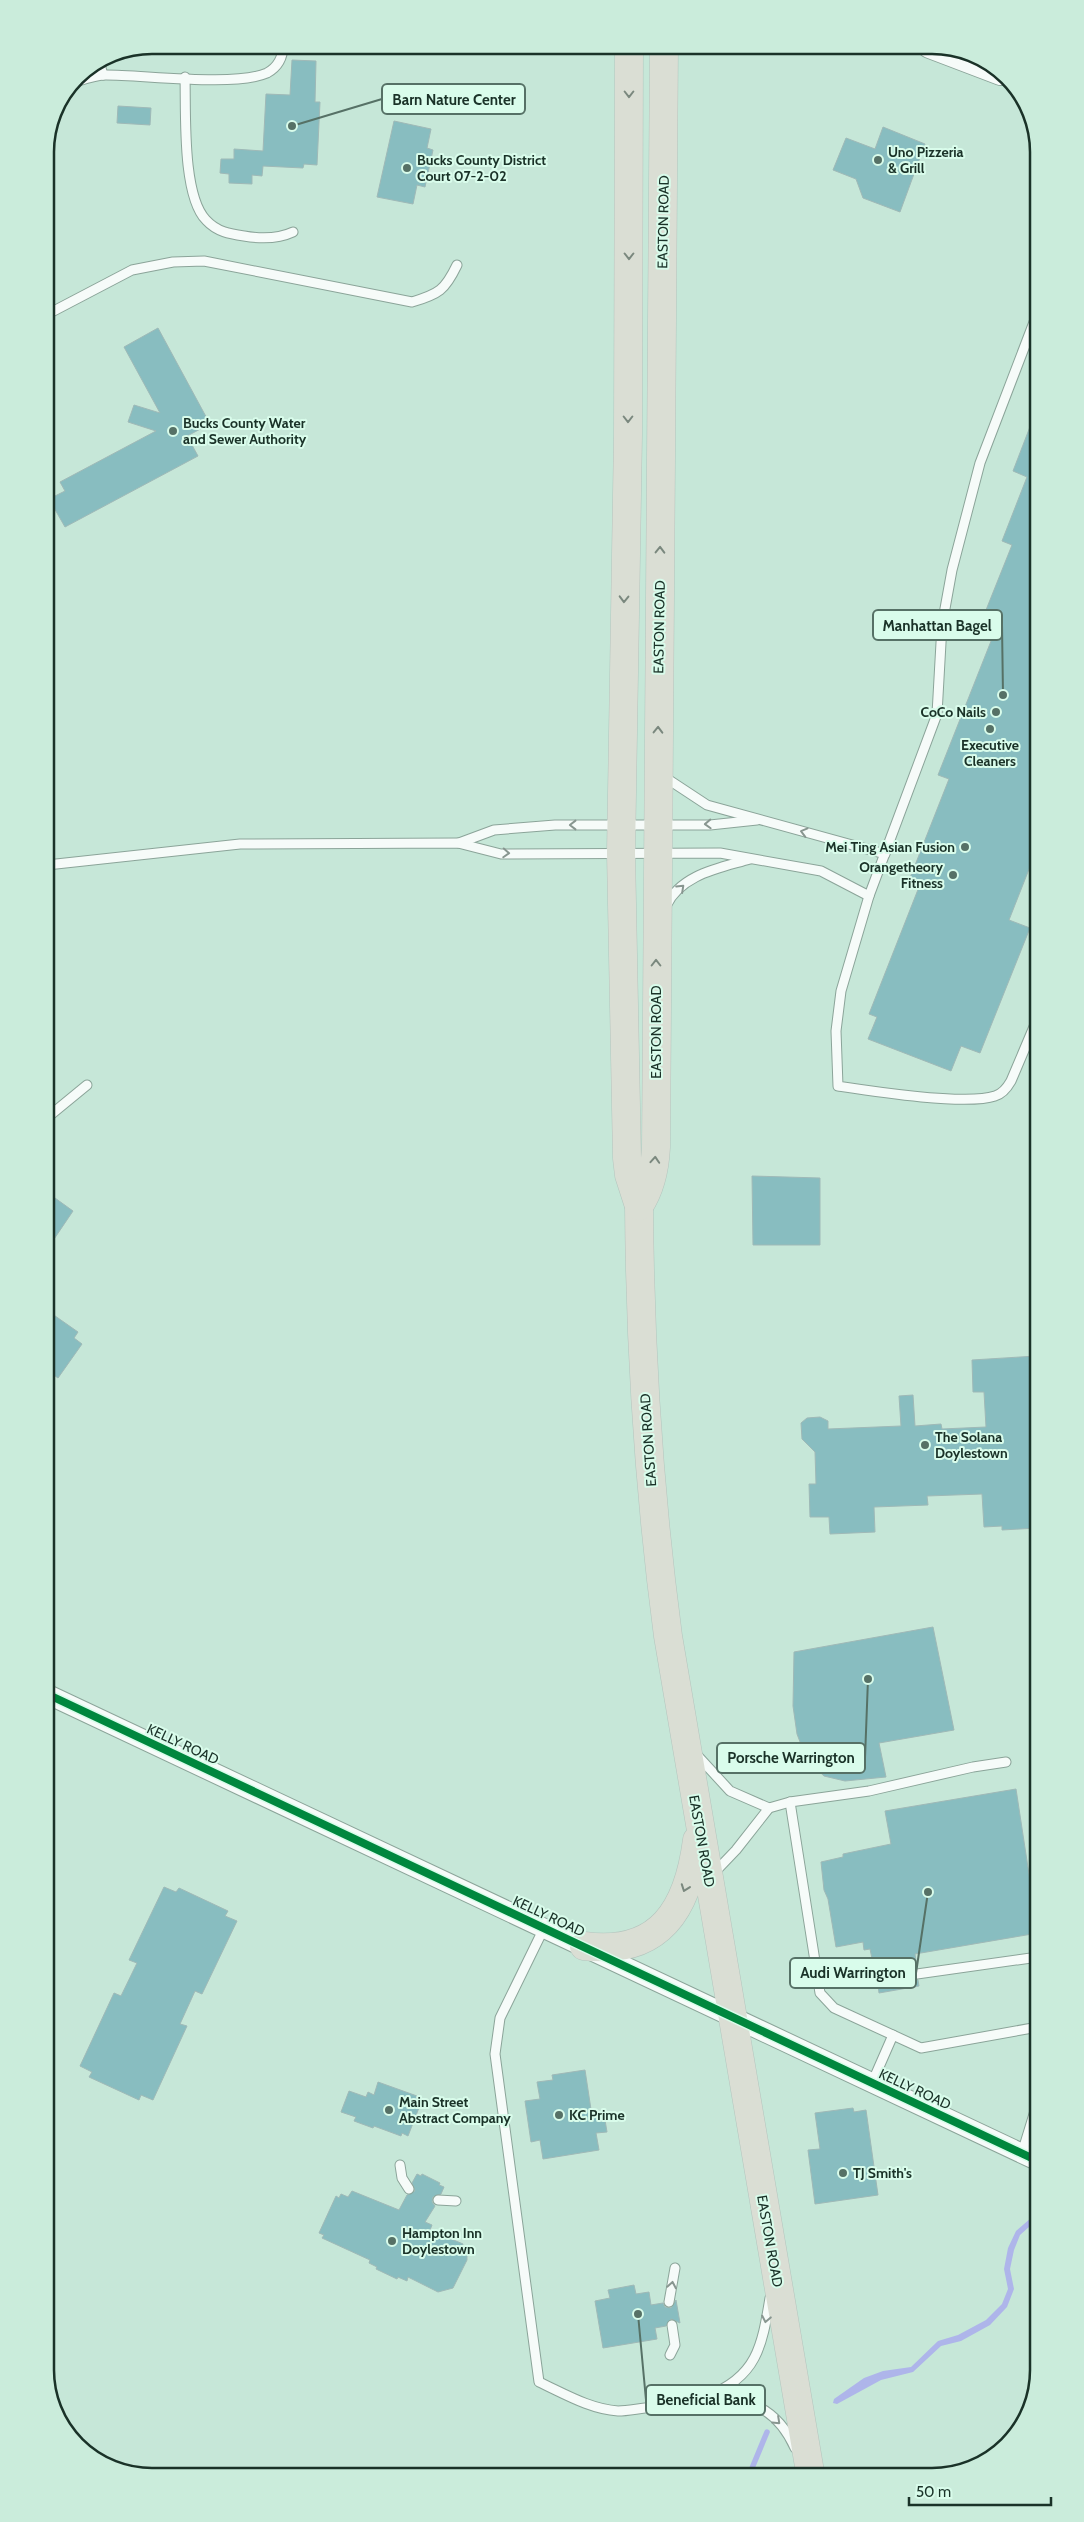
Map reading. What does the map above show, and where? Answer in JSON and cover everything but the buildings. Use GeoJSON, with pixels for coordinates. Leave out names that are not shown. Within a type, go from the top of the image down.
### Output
{"type":"FeatureCollection","features":[{"type":"Feature","properties":{"kind":"highway","name":"EASTON ROAD"},"geometry":{"type":"LineString","coordinates":[[629,54],[628,426],[621,853],[627,1158],[629,1175],[639,1206],[646,1425],[654,1534],[685,1742],[809,2468]]}},
{"type":"Feature","properties":{"kind":"highway","name":"EASTON ROAD"},"geometry":{"type":"LineString","coordinates":[[639,1206],[646,1195],[655,1168],[656,1147],[656,929],[664,54]]}},
{"type":"Feature","properties":{"kind":"highway"},"geometry":{"type":"LineString","coordinates":[[584,1946],[602,1948],[630,1946],[658,1932],[680,1903],[687,1885],[696,1850],[699,1824]]}},
{"type":"Feature","properties":{"kind":"street","name":"KELLY ROAD"},"geometry":{"type":"LineString","coordinates":[[54,1698],[1030,2157]]}},
{"type":"Feature","properties":{"kind":"lane"},"geometry":{"type":"LineString","coordinates":[[85,80],[103,75],[239,79],[266,73],[278,65],[283,54]]}},
{"type":"Feature","properties":{"kind":"lane"},"geometry":{"type":"LineString","coordinates":[[101,68],[103,75]]}},
{"type":"Feature","properties":{"kind":"lane"},"geometry":{"type":"LineString","coordinates":[[185,77],[189,178],[195,202],[206,220],[224,233],[282,238],[293,232]]}},
{"type":"Feature","properties":{"kind":"lane"},"geometry":{"type":"LineString","coordinates":[[54,311],[132,270],[162,262],[204,261],[412,302],[434,296],[448,284],[458,265]]}},
{"type":"Feature","properties":{"kind":"lane"},"geometry":{"type":"LineString","coordinates":[[1030,332],[980,463],[952,570],[942,625],[937,714],[869,896],[841,991],[836,1031],[838,1086],[960,1099],[982,1099],[996,1096],[1006,1089],[1012,1081],[1030,1037]]}},
{"type":"Feature","properties":{"kind":"lane"},"geometry":{"type":"LineString","coordinates":[[658,773],[707,805],[885,854]]}},
{"type":"Feature","properties":{"kind":"lane"},"geometry":{"type":"LineString","coordinates":[[458,843],[494,830],[555,825],[710,825],[756,820]]}},
{"type":"Feature","properties":{"kind":"lane"},"geometry":{"type":"LineString","coordinates":[[54,863],[240,844],[458,843],[501,854],[720,852],[821,871],[869,896]]}},
{"type":"Feature","properties":{"kind":"lane"},"geometry":{"type":"LineString","coordinates":[[656,929],[670,899],[684,885],[698,875],[751,859]]}},
{"type":"Feature","properties":{"kind":"lane"},"geometry":{"type":"LineString","coordinates":[[54,1112],[87,1085]]}},
{"type":"Feature","properties":{"kind":"lane"},"geometry":{"type":"LineString","coordinates":[[685,1742],[730,1791],[769,1808]]}},
{"type":"Feature","properties":{"kind":"lane"},"geometry":{"type":"LineString","coordinates":[[709,1878],[736,1850],[769,1808],[790,1802],[868,1791],[973,1767],[1006,1762]]}},
{"type":"Feature","properties":{"kind":"lane"},"geometry":{"type":"LineString","coordinates":[[790,1802],[820,1993],[834,2008],[921,2048],[1030,2028]]}},
{"type":"Feature","properties":{"kind":"lane"},"geometry":{"type":"LineString","coordinates":[[544,1927],[500,2018],[495,2054],[539,2382],[593,2406],[619,2411],[700,2398],[726,2398],[747,2402],[764,2409],[787,2430],[804,2468]]}},
{"type":"Feature","properties":{"kind":"lane"},"geometry":{"type":"LineString","coordinates":[[918,1974],[1030,1958]]}},
{"type":"Feature","properties":{"kind":"lane"},"geometry":{"type":"LineString","coordinates":[[815,1963],[835,1983],[876,1980]]}},
{"type":"Feature","properties":{"kind":"lane"},"geometry":{"type":"LineString","coordinates":[[872,2083],[893,2035]]}},
{"type":"Feature","properties":{"kind":"lane"},"geometry":{"type":"LineString","coordinates":[[400,2165],[402,2178],[410,2189]]}},
{"type":"Feature","properties":{"kind":"lane"},"geometry":{"type":"LineString","coordinates":[[438,2200],[456,2202]]}},
{"type":"Feature","properties":{"kind":"lane"},"geometry":{"type":"LineString","coordinates":[[669,2302],[674,2268]]}},
{"type":"Feature","properties":{"kind":"lane"},"geometry":{"type":"LineString","coordinates":[[700,2398],[723,2390],[743,2375],[756,2356],[765,2326],[775,2271]]}},
{"type":"Feature","properties":{"kind":"lane"},"geometry":{"type":"LineString","coordinates":[[670,2355],[675,2345],[672,2325]]}},
{"type":"Feature","properties":{"kind":"water"},"geometry":{"type":"Polygon","coordinates":[[[1030,2219],[1030,2226],[1020,2235],[1014,2250],[1010,2269],[1014,2289],[1007,2307],[990,2325],[961,2341],[941,2346],[913,2372],[881,2380],[837,2404],[833,2403],[834,2399],[864,2378],[883,2371],[911,2367],[938,2341],[958,2335],[986,2320],[1002,2304],[1008,2289],[1004,2269],[1008,2248],[1016,2231],[1030,2219]]]}},
{"type":"Feature","properties":{"kind":"waterway"},"geometry":{"type":"LineString","coordinates":[[752,2468],[767,2432]]}},
{"type":"Feature","properties":{"kind":"cycle path"},"geometry":{"type":"LineString","coordinates":[[54,1697],[1030,2157]]}},
{"type":"Feature","properties":{"kind":"place","name":"Barn Nature Center"},"geometry":{"type":"Point","coordinates":[292,126]}},
{"type":"Feature","properties":{"kind":"place","name":"Uno Pizzeria & Grill"},"geometry":{"type":"Point","coordinates":[878,160]}},
{"type":"Feature","properties":{"kind":"place","name":"Bucks County District Court 07-2-02"},"geometry":{"type":"Point","coordinates":[407,168]}},
{"type":"Feature","properties":{"kind":"place","name":"Bucks County Water and Sewer Authority"},"geometry":{"type":"Point","coordinates":[173,431]}},
{"type":"Feature","properties":{"kind":"place","name":"Manhattan Bagel"},"geometry":{"type":"Point","coordinates":[1003,695]}},
{"type":"Feature","properties":{"kind":"place","name":"CoCo Nails"},"geometry":{"type":"Point","coordinates":[996,712]}},
{"type":"Feature","properties":{"kind":"place","name":"Executive Cleaners"},"geometry":{"type":"Point","coordinates":[990,729]}},
{"type":"Feature","properties":{"kind":"place","name":"Mei Ting Asian Fusion"},"geometry":{"type":"Point","coordinates":[965,847]}},
{"type":"Feature","properties":{"kind":"place","name":"Orangetheory Fitness"},"geometry":{"type":"Point","coordinates":[953,875]}},
{"type":"Feature","properties":{"kind":"place","name":"The Solana Doylestown"},"geometry":{"type":"Point","coordinates":[925,1445]}},
{"type":"Feature","properties":{"kind":"place","name":"Porsche Warrington"},"geometry":{"type":"Point","coordinates":[868,1679]}},
{"type":"Feature","properties":{"kind":"place","name":"Audi Warrington"},"geometry":{"type":"Point","coordinates":[928,1892]}},
{"type":"Feature","properties":{"kind":"place","name":"Main Street Abstract Company"},"geometry":{"type":"Point","coordinates":[389,2110]}},
{"type":"Feature","properties":{"kind":"place","name":"KC Prime"},"geometry":{"type":"Point","coordinates":[559,2115]}},
{"type":"Feature","properties":{"kind":"place","name":"TJ Smith's"},"geometry":{"type":"Point","coordinates":[843,2173]}},
{"type":"Feature","properties":{"kind":"place","name":"Hampton Inn Doylestown"},"geometry":{"type":"Point","coordinates":[392,2241]}},
{"type":"Feature","properties":{"kind":"place","name":"Beneficial Bank"},"geometry":{"type":"Point","coordinates":[638,2314]}}]}
